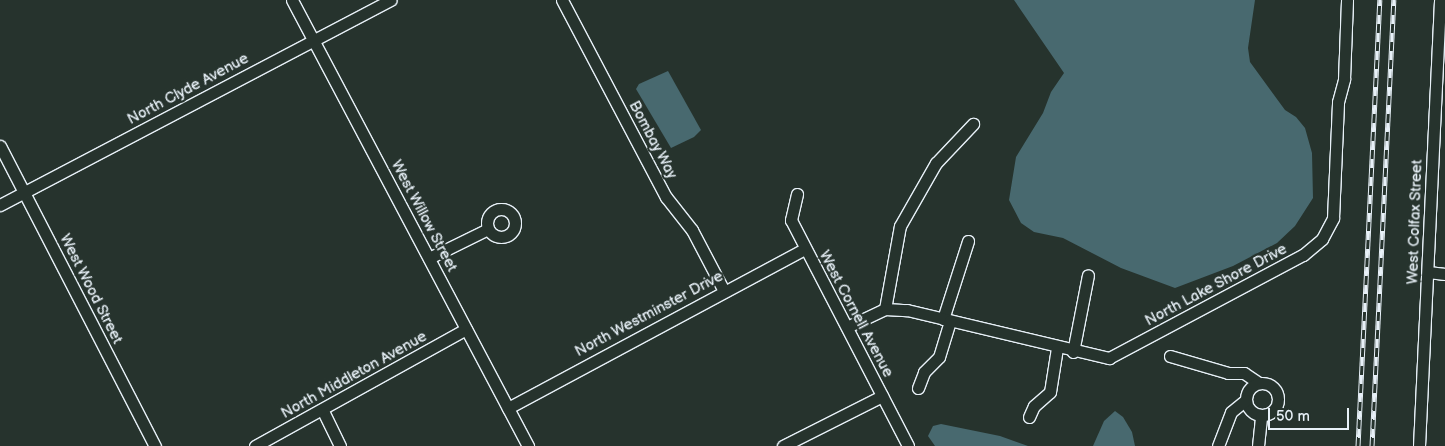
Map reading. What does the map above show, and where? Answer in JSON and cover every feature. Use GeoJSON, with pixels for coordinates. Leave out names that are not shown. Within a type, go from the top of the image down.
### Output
{"type":"FeatureCollection","features":[{"type":"Feature","properties":{"kind":"street","name":"West Willow Street"},"geometry":{"type":"LineString","coordinates":[[292,0],[528,446]]}},
{"type":"Feature","properties":{"kind":"street","name":"North Clyde Avenue"},"geometry":{"type":"LineString","coordinates":[[0,206],[390,0]]}},
{"type":"Feature","properties":{"kind":"street","name":"Bombay Way"},"geometry":{"type":"LineString","coordinates":[[562,0],[666,197],[692,230],[724,291]]}},
{"type":"Feature","properties":{"kind":"street","name":"North Lake Shore Drive"},"geometry":{"type":"LineString","coordinates":[[846,326],[885,309],[907,310],[1073,352],[1109,358],[1303,255],[1322,239],[1332,218],[1347,0]]}},
{"type":"Feature","properties":{"kind":"street","name":"West Colfax Street"},"geometry":{"type":"LineString","coordinates":[[1419,446],[1442,16],[1440,0]]}},
{"type":"Feature","properties":{"kind":"street"},"geometry":{"type":"LineString","coordinates":[[885,309],[900,226],[936,163],[973,124]]}},
{"type":"Feature","properties":{"kind":"street","name":"West Wood Street"},"geometry":{"type":"LineString","coordinates":[[0,146],[154,446]]}},
{"type":"Feature","properties":{"kind":"street","name":"West Cornell Avenue"},"geometry":{"type":"LineString","coordinates":[[797,194],[791,220],[908,446]]}},
{"type":"Feature","properties":{"kind":"street"},"geometry":{"type":"LineString","coordinates":[[429,258],[488,229]]}},
{"type":"Feature","properties":{"kind":"street"},"geometry":{"type":"LineString","coordinates":[[918,388],[924,372],[939,357],[946,320],[968,241]]}},
{"type":"Feature","properties":{"kind":"street","name":"North Westminster Drive"},"geometry":{"type":"LineString","coordinates":[[508,408],[805,249]]}},
{"type":"Feature","properties":{"kind":"street"},"geometry":{"type":"LineString","coordinates":[[1428,272],[1445,274]]}},
{"type":"Feature","properties":{"kind":"street"},"geometry":{"type":"LineString","coordinates":[[1073,352],[1088,275]]}},
{"type":"Feature","properties":{"kind":"street","name":"North Middleton Avenue"},"geometry":{"type":"LineString","coordinates":[[255,446],[323,411],[466,330]]}},
{"type":"Feature","properties":{"kind":"street"},"geometry":{"type":"LineString","coordinates":[[1030,417],[1034,406],[1050,392],[1057,348]]}},
{"type":"Feature","properties":{"kind":"street"},"geometry":{"type":"LineString","coordinates":[[1170,356],[1228,373],[1244,373],[1259,383],[1270,385],[1278,398],[1273,412],[1261,416],[1250,410],[1246,400]]}},
{"type":"Feature","properties":{"kind":"street"},"geometry":{"type":"LineString","coordinates":[[1218,446],[1231,412],[1246,400],[1251,387],[1259,383]]}},
{"type":"Feature","properties":{"kind":"street"},"geometry":{"type":"LineString","coordinates":[[782,446],[882,396]]}},
{"type":"Feature","properties":{"kind":"street"},"geometry":{"type":"LineString","coordinates":[[323,411],[340,446]]}},
{"type":"Feature","properties":{"kind":"street"},"geometry":{"type":"LineString","coordinates":[[1258,446],[1261,416]]}},
{"type":"Feature","properties":{"kind":"water"},"geometry":{"type":"Polygon","coordinates":[[[1014,0],[1255,0],[1248,48],[1250,62],[1285,110],[1296,117],[1305,128],[1312,153],[1313,198],[1295,226],[1277,243],[1233,266],[1175,288],[1121,268],[1063,238],[1034,232],[1021,223],[1009,200],[1016,157],[1043,113],[1051,92],[1064,73],[1014,0]]]}},
{"type":"Feature","properties":{"kind":"water"},"geometry":{"type":"Polygon","coordinates":[[[668,71],[701,130],[694,137],[671,148],[636,89],[639,84],[668,71]]]}},
{"type":"Feature","properties":{"kind":"water"},"geometry":{"type":"Polygon","coordinates":[[[1115,411],[1123,417],[1132,432],[1135,446],[1093,446],[1104,421],[1115,411]]]}},
{"type":"Feature","properties":{"kind":"water"},"geometry":{"type":"Polygon","coordinates":[[[941,424],[1000,436],[1028,446],[935,446],[928,436],[933,426],[941,424]]]}},
{"type":"Feature","properties":{"kind":"railway"},"geometry":{"type":"LineString","coordinates":[[1358,446],[1380,0]]}},
{"type":"Feature","properties":{"kind":"railway"},"geometry":{"type":"LineString","coordinates":[[1372,446],[1394,0]]}}]}
